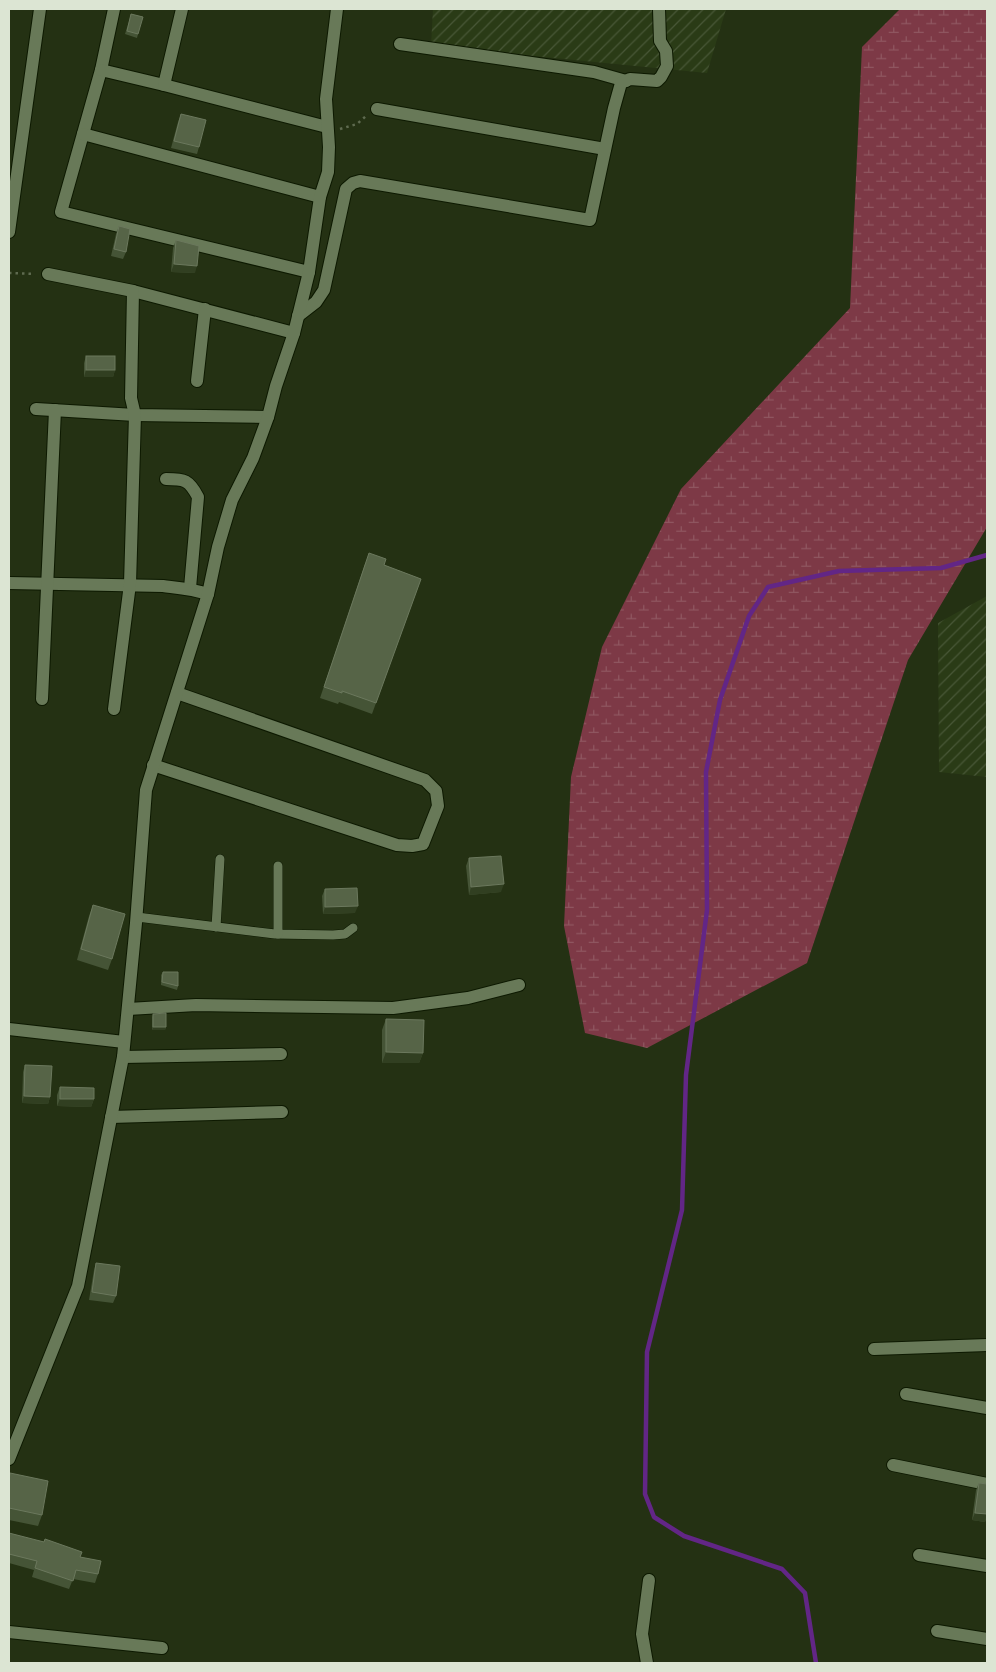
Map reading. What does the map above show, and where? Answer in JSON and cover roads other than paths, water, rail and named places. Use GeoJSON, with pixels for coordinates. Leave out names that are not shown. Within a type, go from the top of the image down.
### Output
{"type":"FeatureCollection","features":[{"type":"Feature","properties":{"kind":"street"},"geometry":{"type":"LineString","coordinates":[[9,232],[40,9]]}},
{"type":"Feature","properties":{"kind":"street"},"geometry":{"type":"LineString","coordinates":[[114,9],[101,70],[62,212],[309,272]]}},
{"type":"Feature","properties":{"kind":"street"},"geometry":{"type":"LineString","coordinates":[[164,85],[182,9]]}},
{"type":"Feature","properties":{"kind":"street"},"geometry":{"type":"LineString","coordinates":[[9,1459],[78,1286],[123,1057],[137,917],[146,790],[208,594],[218,547],[232,500],[253,458],[268,417],[276,386],[294,333],[309,272],[320,197],[328,172],[329,147],[326,99],[337,9]]}},
{"type":"Feature","properties":{"kind":"street"},"geometry":{"type":"LineString","coordinates":[[298,316],[316,302],[324,290],[346,189],[353,183],[360,181],[590,220],[621,83],[630,79],[657,80],[661,77],[667,66],[666,51],[660,41],[659,9]]}},
{"type":"Feature","properties":{"kind":"street"},"geometry":{"type":"LineString","coordinates":[[400,44],[594,72],[626,81]]}},
{"type":"Feature","properties":{"kind":"street"},"geometry":{"type":"LineString","coordinates":[[101,70],[164,85],[327,130]]}},
{"type":"Feature","properties":{"kind":"street"},"geometry":{"type":"LineString","coordinates":[[377,109],[606,148]]}},
{"type":"Feature","properties":{"kind":"street"},"geometry":{"type":"LineString","coordinates":[[83,134],[320,197]]}},
{"type":"Feature","properties":{"kind":"street"},"geometry":{"type":"LineString","coordinates":[[48,274],[133,291],[294,333]]}},
{"type":"Feature","properties":{"kind":"street"},"geometry":{"type":"LineString","coordinates":[[114,709],[130,584],[135,415],[131,398],[133,291]]}},
{"type":"Feature","properties":{"kind":"street"},"geometry":{"type":"LineString","coordinates":[[197,381],[205,309]]}},
{"type":"Feature","properties":{"kind":"street"},"geometry":{"type":"LineString","coordinates":[[36,409],[135,415],[268,417]]}},
{"type":"Feature","properties":{"kind":"street"},"geometry":{"type":"LineString","coordinates":[[42,700],[55,410]]}},
{"type":"Feature","properties":{"kind":"street"},"geometry":{"type":"LineString","coordinates":[[166,479],[180,479],[191,484],[198,497],[190,588]]}},
{"type":"Feature","properties":{"kind":"street"},"geometry":{"type":"LineString","coordinates":[[9,583],[130,584],[190,588],[208,594]]}},
{"type":"Feature","properties":{"kind":"street"},"geometry":{"type":"LineString","coordinates":[[153,765],[398,845],[412,846],[423,844],[438,806],[436,791],[425,780],[177,693]]}},
{"type":"Feature","properties":{"kind":"street"},"geometry":{"type":"LineString","coordinates":[[128,1009],[196,1005],[393,1008],[468,998],[519,985]]}},
{"type":"Feature","properties":{"kind":"street"},"geometry":{"type":"LineString","coordinates":[[9,1029],[124,1042]]}},
{"type":"Feature","properties":{"kind":"street"},"geometry":{"type":"LineString","coordinates":[[123,1057],[281,1054]]}},
{"type":"Feature","properties":{"kind":"street"},"geometry":{"type":"LineString","coordinates":[[111,1117],[282,1112]]}},
{"type":"Feature","properties":{"kind":"street"},"geometry":{"type":"LineString","coordinates":[[874,1349],[987,1345]]}},
{"type":"Feature","properties":{"kind":"street"},"geometry":{"type":"LineString","coordinates":[[906,1394],[987,1408]]}},
{"type":"Feature","properties":{"kind":"street"},"geometry":{"type":"LineString","coordinates":[[893,1465],[987,1484]]}},
{"type":"Feature","properties":{"kind":"street"},"geometry":{"type":"LineString","coordinates":[[919,1555],[987,1566]]}},
{"type":"Feature","properties":{"kind":"street"},"geometry":{"type":"LineString","coordinates":[[647,1663],[642,1634],[649,1580]]}},
{"type":"Feature","properties":{"kind":"street"},"geometry":{"type":"LineString","coordinates":[[937,1631],[987,1639]]}},
{"type":"Feature","properties":{"kind":"street"},"geometry":{"type":"LineString","coordinates":[[9,1632],[162,1648]]}},
{"type":"Feature","properties":{"kind":"lane"},"geometry":{"type":"LineString","coordinates":[[216,927],[220,860]]}},
{"type":"Feature","properties":{"kind":"lane"},"geometry":{"type":"LineString","coordinates":[[278,866],[278,934]]}},
{"type":"Feature","properties":{"kind":"lane"},"geometry":{"type":"LineString","coordinates":[[137,917],[278,934],[333,935],[345,934],[353,928]]}},
{"type":"Feature","properties":{"kind":"waterway"},"geometry":{"type":"LineString","coordinates":[[816,1663],[805,1593],[782,1569],[684,1536],[654,1517],[645,1494],[647,1352],[682,1210],[686,1075],[707,910],[706,772],[720,700],[749,616],[768,587],[839,571],[941,568],[987,555]]}}]}
